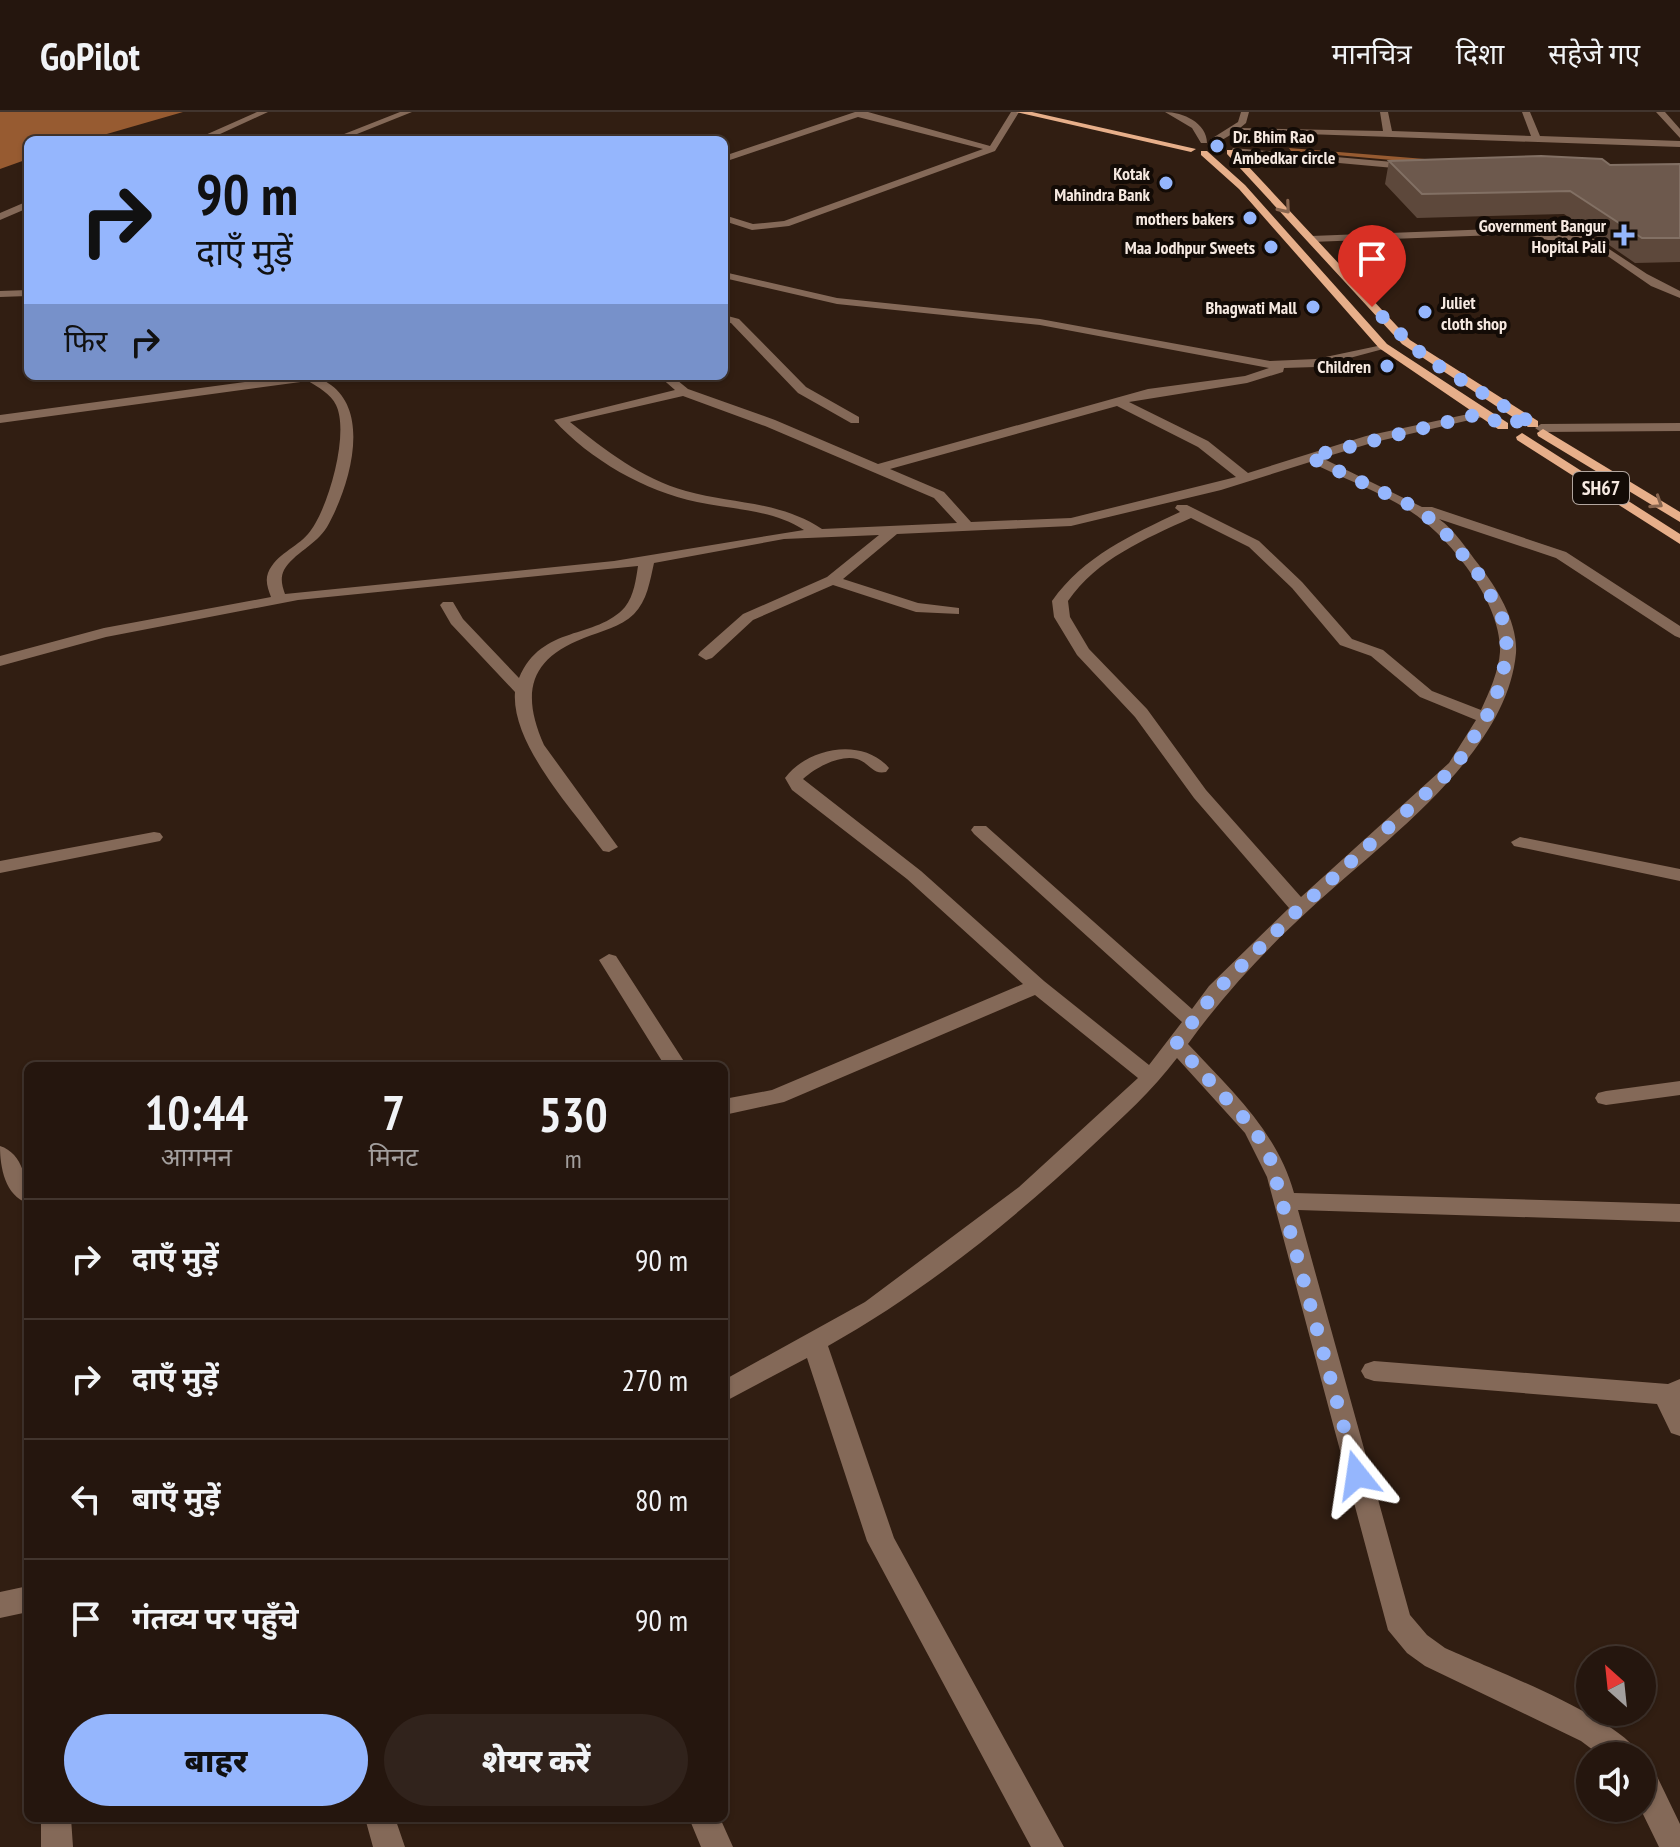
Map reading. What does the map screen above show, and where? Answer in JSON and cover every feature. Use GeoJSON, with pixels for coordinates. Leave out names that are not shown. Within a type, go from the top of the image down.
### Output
{"type":"FeatureCollection","features":[{"type":"Feature","properties":{"kind":"main road","name":"SH67"},"geometry":{"type":"LineString","coordinates":[[1017,112],[1202,145],[1231,145],[1232,151],[1406,342],[1680,518]]}},
{"type":"Feature","properties":{"kind":"main road","name":"SH67"},"geometry":{"type":"LineString","coordinates":[[1050,112],[1232,151]]}},
{"type":"Feature","properties":{"kind":"main road","name":"SH67"},"geometry":{"type":"LineString","coordinates":[[1202,145],[1383,346],[1503,426],[1507,432],[1522,437],[1680,540]]}},
{"type":"Feature","properties":{"kind":"main road"},"geometry":{"type":"LineString","coordinates":[[1290,240],[1311,239]]}},
{"type":"Feature","properties":{"kind":"main road"},"geometry":{"type":"LineString","coordinates":[[1503,426],[1514,421],[1539,428]]}},
{"type":"Feature","properties":{"kind":"main road"},"geometry":{"type":"LineString","coordinates":[[1522,437],[1539,428]]}},
{"type":"Feature","properties":{"kind":"street"},"geometry":{"type":"LineString","coordinates":[[209,136],[264,112]]}},
{"type":"Feature","properties":{"kind":"street"},"geometry":{"type":"LineString","coordinates":[[345,136],[408,112]]}},
{"type":"Feature","properties":{"kind":"street"},"geometry":{"type":"LineString","coordinates":[[728,219],[752,227],[785,224],[992,149],[1017,112]]}},
{"type":"Feature","properties":{"kind":"street"},"geometry":{"type":"LineString","coordinates":[[1169,112],[1195,125],[1202,145],[1232,131],[1242,123],[1245,112]]}},
{"type":"Feature","properties":{"kind":"street"},"geometry":{"type":"LineString","coordinates":[[1384,112],[1388,134]]}},
{"type":"Feature","properties":{"kind":"street"},"geometry":{"type":"LineString","coordinates":[[1526,112],[1537,140]]}},
{"type":"Feature","properties":{"kind":"street"},"geometry":{"type":"LineString","coordinates":[[1660,112],[1680,135]]}},
{"type":"Feature","properties":{"kind":"street"},"geometry":{"type":"LineString","coordinates":[[728,158],[860,113],[992,149]]}},
{"type":"Feature","properties":{"kind":"street"},"geometry":{"type":"LineString","coordinates":[[222,131],[234,135]]}},
{"type":"Feature","properties":{"kind":"street"},"geometry":{"type":"LineString","coordinates":[[1232,131],[1680,144]]}},
{"type":"Feature","properties":{"kind":"street"},"geometry":{"type":"LineString","coordinates":[[350,134],[360,136]]}},
{"type":"Feature","properties":{"kind":"street"},"geometry":{"type":"LineString","coordinates":[[1232,151],[1435,168]]}},
{"type":"Feature","properties":{"kind":"street"},"geometry":{"type":"LineString","coordinates":[[0,217],[24,206]]}},
{"type":"Feature","properties":{"kind":"street"},"geometry":{"type":"LineString","coordinates":[[1311,239],[1524,231],[1552,238],[1585,236],[1616,254],[1656,288],[1680,295]]}},
{"type":"Feature","properties":{"kind":"street"},"geometry":{"type":"LineString","coordinates":[[728,276],[837,301],[1040,322],[1287,367],[1247,379],[1148,393],[876,469]]}},
{"type":"Feature","properties":{"kind":"street"},"geometry":{"type":"LineString","coordinates":[[0,294],[24,293]]}},
{"type":"Feature","properties":{"kind":"street"},"geometry":{"type":"LineString","coordinates":[[728,319],[735,321],[802,390],[855,420]]}},
{"type":"Feature","properties":{"kind":"street"},"geometry":{"type":"LineString","coordinates":[[1270,365],[1316,363],[1383,346]]}},
{"type":"Feature","properties":{"kind":"street"},"geometry":{"type":"LineString","coordinates":[[0,419],[280,380]]}},
{"type":"Feature","properties":{"kind":"street"},"geometry":{"type":"LineString","coordinates":[[280,599],[274,581],[277,569],[314,536],[331,507],[347,424],[344,406],[315,380]]}},
{"type":"Feature","properties":{"kind":"street"},"geometry":{"type":"LineString","coordinates":[[670,380],[684,392],[770,423],[939,495],[968,527]]}},
{"type":"Feature","properties":{"kind":"street"},"geometry":{"type":"LineString","coordinates":[[684,392],[560,420],[604,455],[657,486],[719,503],[782,513],[803,521],[817,532]]}},
{"type":"Feature","properties":{"kind":"street"},"geometry":{"type":"LineString","coordinates":[[1117,401],[1203,444],[1246,478]]}},
{"type":"Feature","properties":{"kind":"street"},"geometry":{"type":"LineString","coordinates":[[0,661],[104,633],[280,599],[647,560],[817,532],[891,532],[1071,522],[1163,501],[1309,457],[1483,413]]}},
{"type":"Feature","properties":{"kind":"street"},"geometry":{"type":"LineString","coordinates":[[1539,428],[1680,427]]}},
{"type":"Feature","properties":{"kind":"street"},"geometry":{"type":"LineString","coordinates":[[1309,457],[1412,506],[1561,555],[1680,633]]}},
{"type":"Feature","properties":{"kind":"street"},"geometry":{"type":"LineString","coordinates":[[1163,501],[1192,512],[1254,544],[1297,585],[1346,642],[1377,653],[1426,694],[1486,718]]}},
{"type":"Feature","properties":{"kind":"street"},"geometry":{"type":"LineString","coordinates":[[728,1390],[874,1309],[1027,1193],[1151,1078],[1192,1020],[1300,908],[1455,767],[1486,718],[1497,693],[1508,652],[1502,618],[1483,580],[1448,535],[1412,506]]}},
{"type":"Feature","properties":{"kind":"street"},"geometry":{"type":"LineString","coordinates":[[1192,512],[1123,546],[1083,574],[1060,601],[1062,617],[1083,652],[1141,713],[1200,794],[1300,908]]}},
{"type":"Feature","properties":{"kind":"street"},"geometry":{"type":"LineString","coordinates":[[706,655],[748,617],[832,580],[891,532]]}},
{"type":"Feature","properties":{"kind":"street"},"geometry":{"type":"LineString","coordinates":[[609,847],[536,745],[526,727],[521,689],[527,674],[553,647],[627,613],[637,598],[647,560]]}},
{"type":"Feature","properties":{"kind":"street"},"geometry":{"type":"LineString","coordinates":[[832,580],[916,607],[954,611]]}},
{"type":"Feature","properties":{"kind":"street"},"geometry":{"type":"LineString","coordinates":[[448,605],[456,621],[521,689]]}},
{"type":"Feature","properties":{"kind":"street"},"geometry":{"type":"LineString","coordinates":[[880,768],[863,755],[842,755],[803,769],[794,778],[810,796],[914,875],[1037,986],[1151,1078]]}},
{"type":"Feature","properties":{"kind":"street"},"geometry":{"type":"LineString","coordinates":[[980,830],[1192,1020]]}},
{"type":"Feature","properties":{"kind":"street"},"geometry":{"type":"LineString","coordinates":[[0,867],[154,837]]}},
{"type":"Feature","properties":{"kind":"street"},"geometry":{"type":"LineString","coordinates":[[1520,842],[1680,875]]}},
{"type":"Feature","properties":{"kind":"street"},"geometry":{"type":"LineString","coordinates":[[609,960],[673,1062]]}},
{"type":"Feature","properties":{"kind":"street"},"geometry":{"type":"LineString","coordinates":[[728,1106],[776,1097],[1037,986]]}},
{"type":"Feature","properties":{"kind":"street"},"geometry":{"type":"LineString","coordinates":[[1176,1044],[1254,1129],[1270,1158],[1285,1201],[1398,1621],[1417,1644],[1435,1657],[1592,1731],[1607,1742]]}},
{"type":"Feature","properties":{"kind":"street"},"geometry":{"type":"LineString","coordinates":[[1606,1098],[1680,1088]]}},
{"type":"Feature","properties":{"kind":"street"},"geometry":{"type":"LineString","coordinates":[[0,1154],[24,1189]]}},
{"type":"Feature","properties":{"kind":"street"},"geometry":{"type":"LineString","coordinates":[[1285,1201],[1680,1213]]}},
{"type":"Feature","properties":{"kind":"street"},"geometry":{"type":"LineString","coordinates":[[815,1343],[881,1541],[1048,1847]]}},
{"type":"Feature","properties":{"kind":"street"},"geometry":{"type":"LineString","coordinates":[[1374,1371],[1676,1392],[1670,1405],[1680,1425]]}},
{"type":"Feature","properties":{"kind":"street"},"geometry":{"type":"LineString","coordinates":[[0,1605],[24,1600]]}},
{"type":"Feature","properties":{"kind":"street"},"geometry":{"type":"LineString","coordinates":[[1656,1808],[1675,1847]]}},
{"type":"Feature","properties":{"kind":"street"},"geometry":{"type":"LineString","coordinates":[[56,1822],[57,1847]]}},
{"type":"Feature","properties":{"kind":"street"},"geometry":{"type":"LineString","coordinates":[[381,1822],[389,1847]]}},
{"type":"Feature","properties":{"kind":"street"},"geometry":{"type":"LineString","coordinates":[[706,1822],[717,1847]]}},
{"type":"Feature","properties":{"kind":"shaded area"},"geometry":{"type":"Polygon","coordinates":[[[0,112],[183,112],[100,136],[24,136],[24,160],[0,169],[0,112]]]}},
{"type":"Feature","properties":{"kind":"building"},"geometry":{"type":"Polygon","coordinates":[[[1541,156],[1602,159],[1610,165],[1680,164],[1680,238],[1642,238],[1570,191],[1422,194],[1389,161],[1541,156]]]}},
{"type":"Feature","properties":{"kind":"waterway"},"geometry":{"type":"LineString","coordinates":[[1291,149],[1425,161]]}},
{"type":"Feature","properties":{"kind":"place","name":"Dr. Bhim Rao Ambedkar circle"},"geometry":{"type":"Point","coordinates":[1217,146]}},
{"type":"Feature","properties":{"kind":"place","name":"Kotak Mahindra Bank"},"geometry":{"type":"Point","coordinates":[1166,183]}},
{"type":"Feature","properties":{"kind":"place","name":"mothers bakers"},"geometry":{"type":"Point","coordinates":[1250,218]}},
{"type":"Feature","properties":{"kind":"place","name":"Government Bangur Hopital Pali"},"geometry":{"type":"Point","coordinates":[1624,235]}},
{"type":"Feature","properties":{"kind":"place","name":"Maa Jodhpur Sweets"},"geometry":{"type":"Point","coordinates":[1271,247]}},
{"type":"Feature","properties":{"kind":"place","name":"Bhagwati Mall"},"geometry":{"type":"Point","coordinates":[1313,307]}},
{"type":"Feature","properties":{"kind":"place","name":"Juliet cloth shop"},"geometry":{"type":"Point","coordinates":[1425,312]}},
{"type":"Feature","properties":{"kind":"place","name":"Children"},"geometry":{"type":"Point","coordinates":[1387,366]}},
{"type":"Feature","properties":{"kind":"route"},"geometry":{"type":"LineString","coordinates":[[1357,1475],[1278,1177],[1254,1129],[1176,1044],[1216,991],[1300,908],[1455,767],[1476,738],[1497,693],[1508,652],[1502,618],[1483,580],[1439,525],[1412,506],[1309,457],[1483,413],[1503,426],[1514,421],[1533,424],[1427,359],[1372,307]]}}]}
